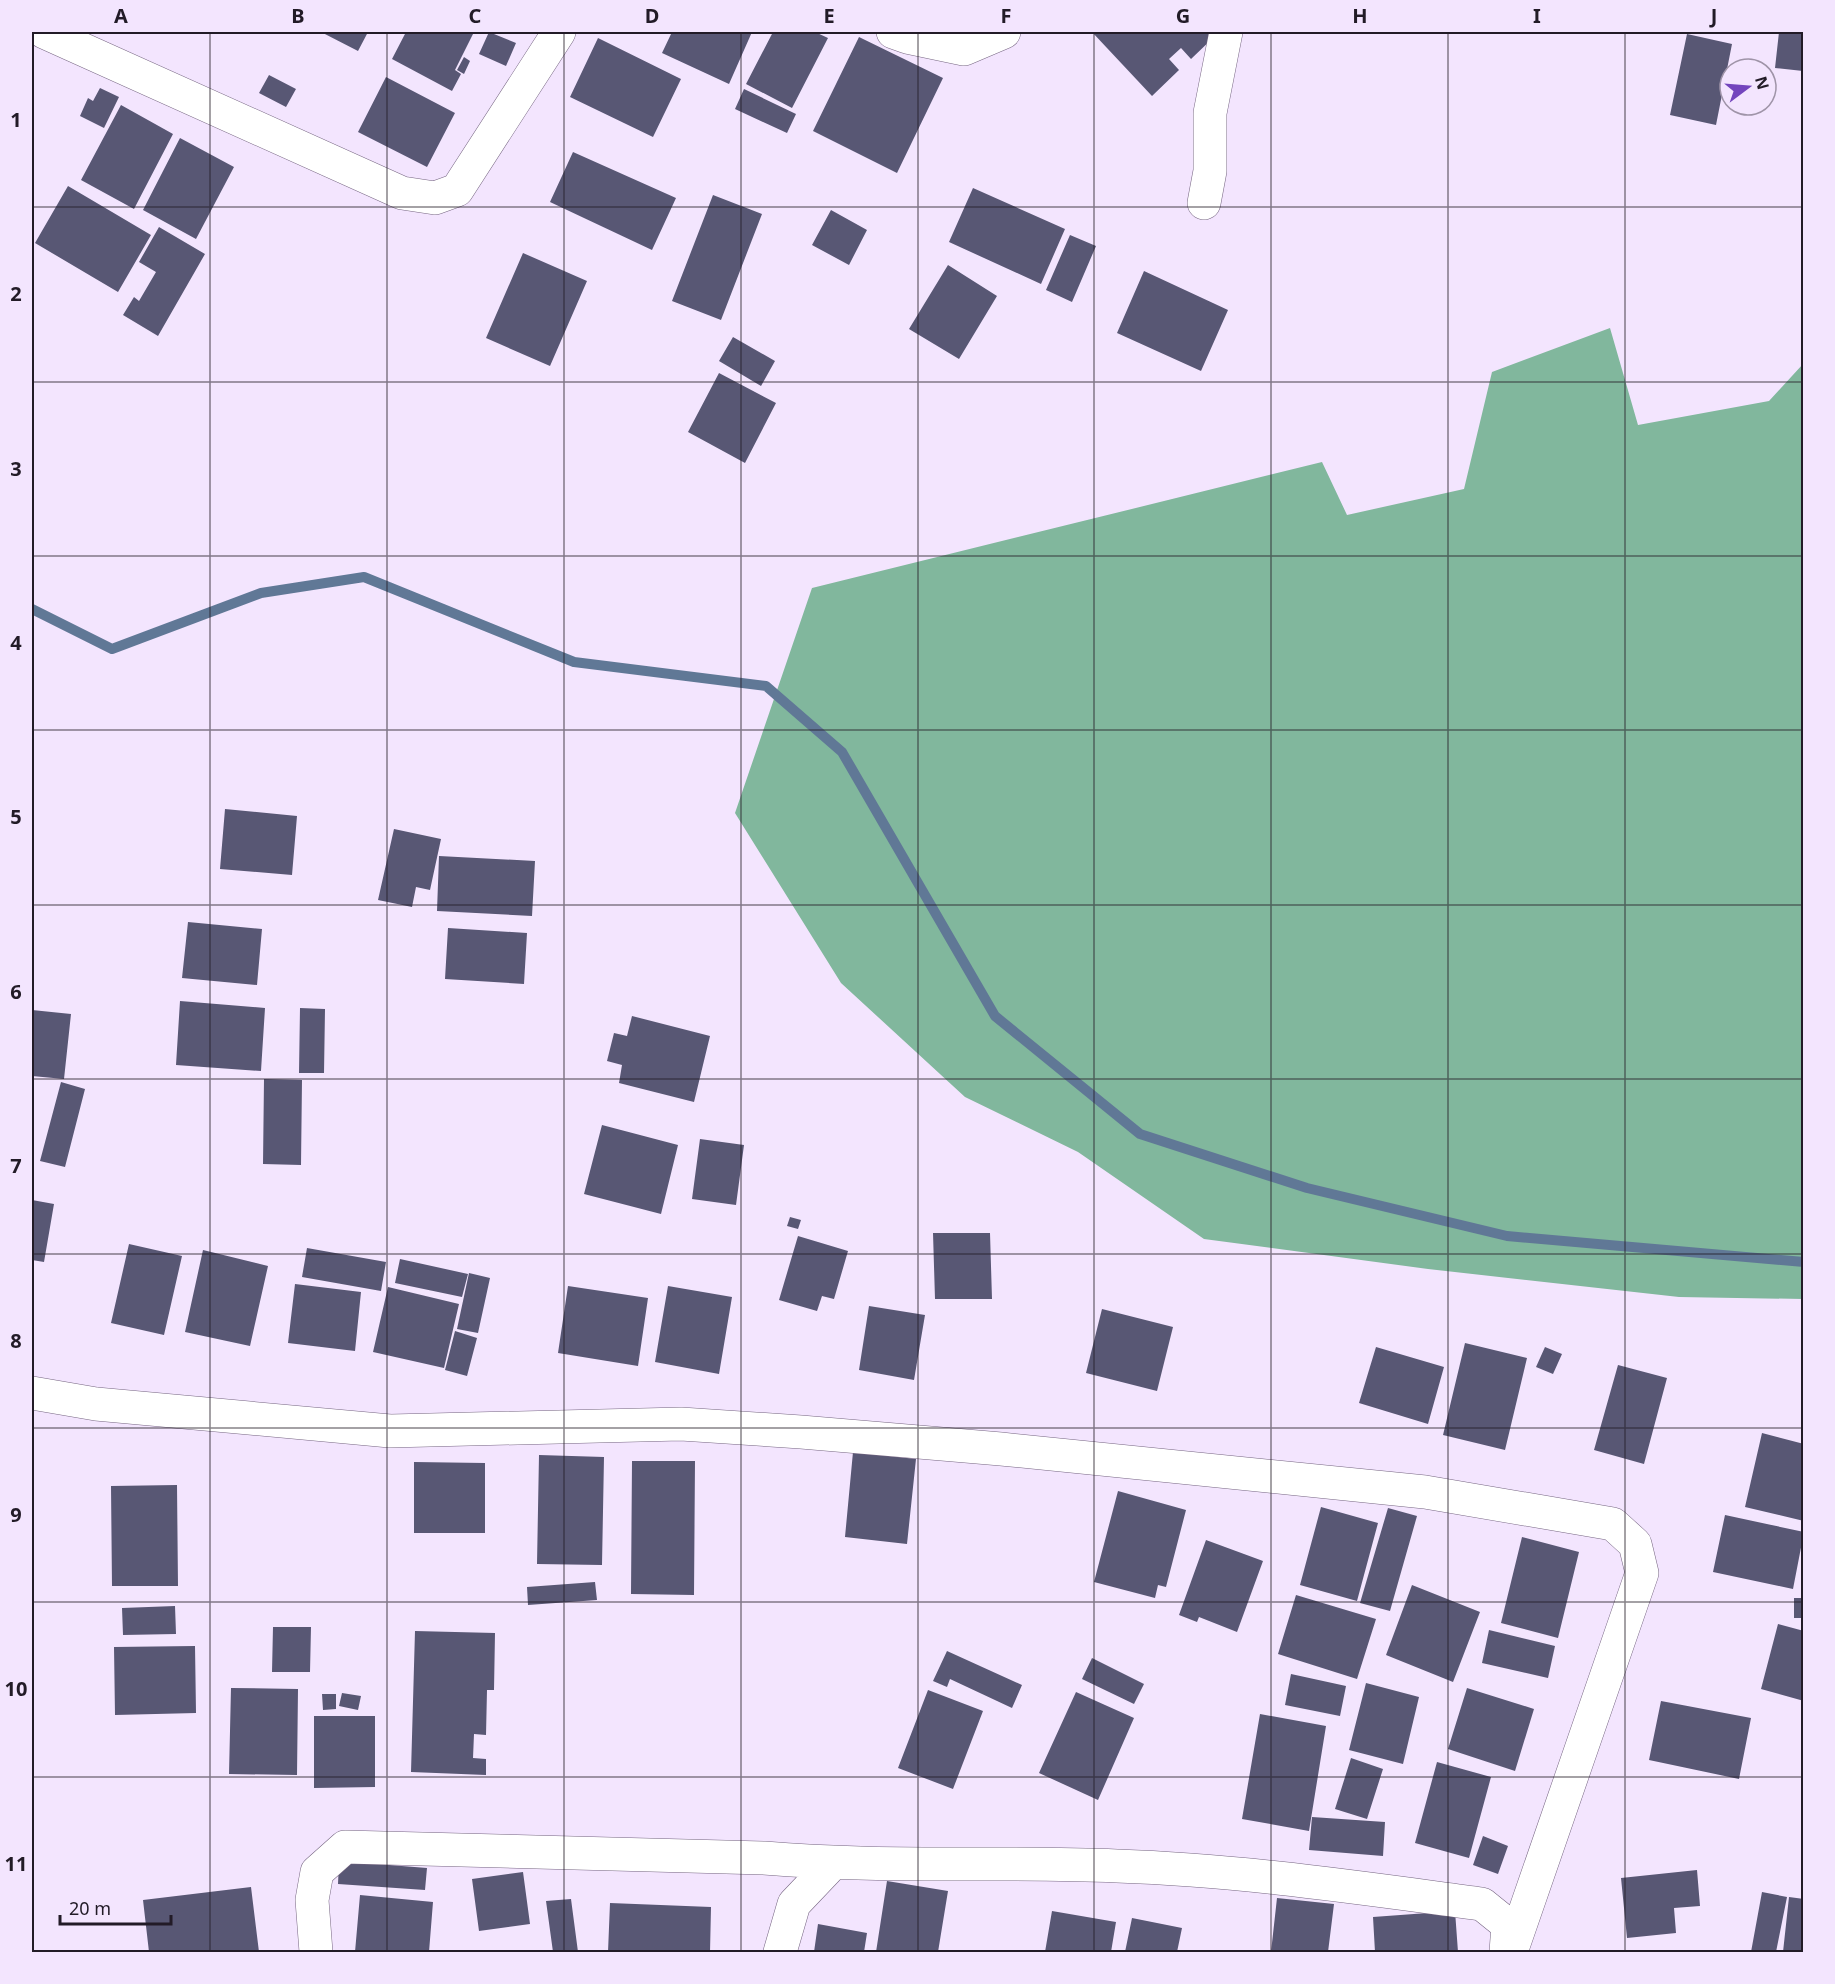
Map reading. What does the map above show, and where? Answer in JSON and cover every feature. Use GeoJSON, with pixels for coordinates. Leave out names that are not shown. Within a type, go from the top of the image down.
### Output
{"type":"FeatureCollection","features":[{"type":"Feature","properties":{"kind":"street"},"geometry":{"type":"LineString","coordinates":[[44,32],[402,193],[435,198],[457,190],[559,32]]}},
{"type":"Feature","properties":{"kind":"street"},"geometry":{"type":"LineString","coordinates":[[893,32],[964,49],[1004,32]]}},
{"type":"Feature","properties":{"kind":"street"},"geometry":{"type":"LineString","coordinates":[[1204,203],[1210,171],[1210,113],[1226,32]]}},
{"type":"Feature","properties":{"kind":"street"},"geometry":{"type":"LineString","coordinates":[[32,1393],[96,1404],[390,1431],[681,1424],[801,1432],[1425,1492],[1613,1524],[1635,1544],[1642,1573],[1511,1953]]}},
{"type":"Feature","properties":{"kind":"street"},"geometry":{"type":"LineString","coordinates":[[316,1953],[312,1900],[317,1872],[345,1847],[764,1858],[832,1864],[1116,1866],[1226,1872],[1482,1904],[1508,1924],[1506,1953]]}},
{"type":"Feature","properties":{"kind":"street"},"geometry":{"type":"LineString","coordinates":[[764,1858],[794,1904]]}},
{"type":"Feature","properties":{"kind":"street"},"geometry":{"type":"LineString","coordinates":[[780,1953],[794,1904],[832,1864]]}},
{"type":"Feature","properties":{"kind":"green space"},"geometry":{"type":"Polygon","coordinates":[[[1610,328],[1638,425],[1769,401],[1803,364],[1803,1299],[1679,1297],[1428,1269],[1204,1239],[1078,1152],[965,1097],[841,983],[735,813],[812,588],[1322,462],[1347,515],[1464,489],[1492,372],[1610,328]]]}},
{"type":"Feature","properties":{"kind":"building"},"geometry":{"type":"Polygon","coordinates":[[[321,32],[368,32],[358,51],[321,32]]]}},
{"type":"Feature","properties":{"kind":"building"},"geometry":{"type":"Polygon","coordinates":[[[406,32],[474,32],[455,70],[461,74],[452,91],[392,59],[406,32]]]}},
{"type":"Feature","properties":{"kind":"building"},"geometry":{"type":"Polygon","coordinates":[[[489,32],[516,43],[506,66],[479,54],[489,32]]]}},
{"type":"Feature","properties":{"kind":"building"},"geometry":{"type":"Polygon","coordinates":[[[672,32],[752,32],[729,84],[662,53],[672,32]]]}},
{"type":"Feature","properties":{"kind":"building"},"geometry":{"type":"Polygon","coordinates":[[[773,32],[815,32],[828,38],[792,108],[746,84],[773,32]]]}},
{"type":"Feature","properties":{"kind":"building"},"geometry":{"type":"Polygon","coordinates":[[[1092,32],[1209,32],[1214,37],[1191,59],[1181,48],[1169,59],[1179,70],[1152,96],[1092,32]]]}},
{"type":"Feature","properties":{"kind":"building"},"geometry":{"type":"Polygon","coordinates":[[[1779,32],[1804,32],[1803,71],[1778,68],[1776,57],[1779,32]]]}},
{"type":"Feature","properties":{"kind":"building"},"geometry":{"type":"Polygon","coordinates":[[[1687,34],[1732,44],[1729,57],[1718,57],[1716,125],[1670,115],[1687,34]]]}},
{"type":"Feature","properties":{"kind":"building"},"geometry":{"type":"Polygon","coordinates":[[[859,37],[943,78],[897,173],[813,131],[859,37]]]}},
{"type":"Feature","properties":{"kind":"building"},"geometry":{"type":"Polygon","coordinates":[[[598,38],[681,79],[653,137],[570,97],[598,38]]]}},
{"type":"Feature","properties":{"kind":"building"},"geometry":{"type":"Polygon","coordinates":[[[464,57],[470,61],[464,74],[457,70],[464,57]]]}},
{"type":"Feature","properties":{"kind":"building"},"geometry":{"type":"Polygon","coordinates":[[[269,75],[296,89],[286,107],[259,93],[269,75]]]}},
{"type":"Feature","properties":{"kind":"building"},"geometry":{"type":"Polygon","coordinates":[[[386,77],[455,113],[427,167],[358,132],[386,77]]]}},
{"type":"Feature","properties":{"kind":"building"},"geometry":{"type":"Polygon","coordinates":[[[100,88],[119,97],[104,128],[80,116],[88,98],[93,101],[100,88]]]}},
{"type":"Feature","properties":{"kind":"building"},"geometry":{"type":"Polygon","coordinates":[[[744,89],[796,114],[787,133],[735,109],[744,89]]]}},
{"type":"Feature","properties":{"kind":"building"},"geometry":{"type":"Polygon","coordinates":[[[121,105],[173,134],[134,209],[81,180],[121,105]]]}},
{"type":"Feature","properties":{"kind":"building"},"geometry":{"type":"Polygon","coordinates":[[[180,138],[234,167],[196,239],[143,210],[180,138]]]}},
{"type":"Feature","properties":{"kind":"building"},"geometry":{"type":"Polygon","coordinates":[[[573,152],[676,198],[652,250],[550,202],[573,152]]]}},
{"type":"Feature","properties":{"kind":"building"},"geometry":{"type":"Polygon","coordinates":[[[68,186],[151,235],[118,292],[35,243],[68,186]]]}},
{"type":"Feature","properties":{"kind":"building"},"geometry":{"type":"Polygon","coordinates":[[[973,188],[1065,229],[1041,284],[949,242],[973,188]]]}},
{"type":"Feature","properties":{"kind":"building"},"geometry":{"type":"Polygon","coordinates":[[[713,195],[762,214],[721,320],[672,301],[713,195]]]}},
{"type":"Feature","properties":{"kind":"building"},"geometry":{"type":"Polygon","coordinates":[[[831,210],[867,230],[849,265],[812,245],[831,210]]]}},
{"type":"Feature","properties":{"kind":"building"},"geometry":{"type":"Polygon","coordinates":[[[159,227],[205,254],[158,336],[123,315],[134,297],[139,301],[156,272],[139,262],[159,227]]]}},
{"type":"Feature","properties":{"kind":"building"},"geometry":{"type":"Polygon","coordinates":[[[1070,235],[1096,246],[1072,302],[1046,290],[1070,235]]]}},
{"type":"Feature","properties":{"kind":"building"},"geometry":{"type":"Polygon","coordinates":[[[523,253],[587,281],[550,366],[486,338],[523,253]]]}},
{"type":"Feature","properties":{"kind":"building"},"geometry":{"type":"Polygon","coordinates":[[[948,265],[997,296],[959,359],[909,329],[948,265]]]}},
{"type":"Feature","properties":{"kind":"building"},"geometry":{"type":"Polygon","coordinates":[[[1144,271],[1228,310],[1201,371],[1117,333],[1144,271]]]}},
{"type":"Feature","properties":{"kind":"building"},"geometry":{"type":"Polygon","coordinates":[[[733,337],[775,361],[761,386],[719,361],[733,337]]]}},
{"type":"Feature","properties":{"kind":"building"},"geometry":{"type":"Polygon","coordinates":[[[719,373],[776,403],[745,463],[688,432],[719,373]]]}},
{"type":"Feature","properties":{"kind":"building"},"geometry":{"type":"Polygon","coordinates":[[[225,809],[297,816],[292,875],[220,869],[225,809]]]}},
{"type":"Feature","properties":{"kind":"building"},"geometry":{"type":"Polygon","coordinates":[[[394,829],[441,839],[430,890],[416,887],[412,907],[378,900],[394,829]]]}},
{"type":"Feature","properties":{"kind":"building"},"geometry":{"type":"Polygon","coordinates":[[[439,856],[535,861],[532,916],[437,911],[439,856]]]}},
{"type":"Feature","properties":{"kind":"building"},"geometry":{"type":"Polygon","coordinates":[[[188,922],[262,929],[257,985],[182,978],[188,922]]]}},
{"type":"Feature","properties":{"kind":"building"},"geometry":{"type":"Polygon","coordinates":[[[448,928],[527,933],[524,984],[445,979],[448,928]]]}},
{"type":"Feature","properties":{"kind":"building"},"geometry":{"type":"Polygon","coordinates":[[[180,1001],[265,1008],[261,1071],[176,1065],[180,1001]]]}},
{"type":"Feature","properties":{"kind":"building"},"geometry":{"type":"Polygon","coordinates":[[[300,1008],[325,1009],[324,1073],[299,1073],[300,1008]]]}},
{"type":"Feature","properties":{"kind":"building"},"geometry":{"type":"Polygon","coordinates":[[[32,1010],[71,1014],[64,1079],[32,1076],[32,1010]]]}},
{"type":"Feature","properties":{"kind":"building"},"geometry":{"type":"Polygon","coordinates":[[[632,1016],[710,1036],[694,1102],[619,1083],[622,1065],[607,1061],[614,1033],[627,1036],[632,1016]]]}},
{"type":"Feature","properties":{"kind":"building"},"geometry":{"type":"Polygon","coordinates":[[[264,1079],[302,1080],[301,1165],[263,1164],[264,1079]]]}},
{"type":"Feature","properties":{"kind":"building"},"geometry":{"type":"Polygon","coordinates":[[[61,1082],[85,1089],[65,1167],[40,1161],[61,1082]]]}},
{"type":"Feature","properties":{"kind":"building"},"geometry":{"type":"Polygon","coordinates":[[[602,1125],[678,1145],[661,1214],[584,1194],[602,1125]]]}},
{"type":"Feature","properties":{"kind":"building"},"geometry":{"type":"Polygon","coordinates":[[[700,1139],[744,1145],[736,1205],[692,1199],[700,1139]]]}},
{"type":"Feature","properties":{"kind":"building"},"geometry":{"type":"Polygon","coordinates":[[[32,1200],[54,1204],[44,1262],[32,1260],[32,1200]]]}},
{"type":"Feature","properties":{"kind":"building"},"geometry":{"type":"Polygon","coordinates":[[[790,1217],[801,1220],[798,1229],[787,1226],[790,1217]]]}},
{"type":"Feature","properties":{"kind":"building"},"geometry":{"type":"Polygon","coordinates":[[[933,1233],[990,1233],[992,1299],[935,1299],[933,1233]]]}},
{"type":"Feature","properties":{"kind":"building"},"geometry":{"type":"Polygon","coordinates":[[[798,1236],[848,1251],[834,1299],[822,1296],[817,1311],[779,1300],[798,1236]]]}},
{"type":"Feature","properties":{"kind":"building"},"geometry":{"type":"Polygon","coordinates":[[[129,1244],[182,1256],[164,1335],[111,1323],[129,1244]]]}},
{"type":"Feature","properties":{"kind":"building"},"geometry":{"type":"Polygon","coordinates":[[[307,1248],[386,1262],[381,1291],[302,1277],[307,1248]]]}},
{"type":"Feature","properties":{"kind":"building"},"geometry":{"type":"Polygon","coordinates":[[[203,1250],[268,1266],[250,1346],[185,1332],[203,1250]]]}},
{"type":"Feature","properties":{"kind":"building"},"geometry":{"type":"Polygon","coordinates":[[[400,1259],[468,1274],[462,1297],[395,1283],[400,1259]]]}},
{"type":"Feature","properties":{"kind":"building"},"geometry":{"type":"Polygon","coordinates":[[[469,1273],[490,1278],[478,1333],[457,1329],[469,1273]]]}},
{"type":"Feature","properties":{"kind":"building"},"geometry":{"type":"Polygon","coordinates":[[[295,1284],[361,1292],[355,1351],[288,1343],[295,1284]]]}},
{"type":"Feature","properties":{"kind":"building"},"geometry":{"type":"Polygon","coordinates":[[[568,1286],[648,1298],[638,1366],[558,1353],[568,1286]]]}},
{"type":"Feature","properties":{"kind":"building"},"geometry":{"type":"Polygon","coordinates":[[[668,1286],[732,1297],[719,1374],[655,1362],[668,1286]]]}},
{"type":"Feature","properties":{"kind":"building"},"geometry":{"type":"Polygon","coordinates":[[[388,1287],[459,1304],[444,1368],[373,1352],[388,1287]]]}},
{"type":"Feature","properties":{"kind":"building"},"geometry":{"type":"Polygon","coordinates":[[[869,1306],[925,1315],[914,1380],[859,1370],[869,1306]]]}},
{"type":"Feature","properties":{"kind":"building"},"geometry":{"type":"Polygon","coordinates":[[[1102,1309],[1173,1327],[1157,1391],[1086,1373],[1102,1309]]]}},
{"type":"Feature","properties":{"kind":"building"},"geometry":{"type":"Polygon","coordinates":[[[455,1331],[477,1338],[467,1376],[445,1370],[455,1331]]]}},
{"type":"Feature","properties":{"kind":"building"},"geometry":{"type":"Polygon","coordinates":[[[1465,1343],[1527,1358],[1505,1450],[1443,1435],[1465,1343]]]}},
{"type":"Feature","properties":{"kind":"building"},"geometry":{"type":"Polygon","coordinates":[[[1376,1347],[1444,1367],[1428,1424],[1359,1403],[1376,1347]]]}},
{"type":"Feature","properties":{"kind":"building"},"geometry":{"type":"Polygon","coordinates":[[[1545,1347],[1562,1354],[1553,1374],[1536,1367],[1545,1347]]]}},
{"type":"Feature","properties":{"kind":"building"},"geometry":{"type":"Polygon","coordinates":[[[1618,1365],[1667,1378],[1644,1464],[1594,1450],[1618,1365]]]}},
{"type":"Feature","properties":{"kind":"building"},"geometry":{"type":"Polygon","coordinates":[[[1762,1433],[1804,1444],[1804,1521],[1745,1507],[1762,1433]]]}},
{"type":"Feature","properties":{"kind":"building"},"geometry":{"type":"Polygon","coordinates":[[[853,1452],[916,1459],[907,1544],[845,1537],[853,1452]]]}},
{"type":"Feature","properties":{"kind":"building"},"geometry":{"type":"Polygon","coordinates":[[[539,1455],[604,1457],[602,1565],[537,1564],[539,1455]]]}},
{"type":"Feature","properties":{"kind":"building"},"geometry":{"type":"Polygon","coordinates":[[[632,1461],[695,1461],[694,1595],[631,1594],[632,1461]]]}},
{"type":"Feature","properties":{"kind":"building"},"geometry":{"type":"Polygon","coordinates":[[[414,1462],[485,1463],[485,1533],[414,1533],[414,1462]]]}},
{"type":"Feature","properties":{"kind":"building"},"geometry":{"type":"Polygon","coordinates":[[[177,1485],[178,1586],[112,1586],[111,1486],[177,1485]]]}},
{"type":"Feature","properties":{"kind":"building"},"geometry":{"type":"Polygon","coordinates":[[[1118,1491],[1186,1510],[1166,1587],[1158,1585],[1155,1598],[1094,1582],[1118,1491]]]}},
{"type":"Feature","properties":{"kind":"building"},"geometry":{"type":"Polygon","coordinates":[[[1321,1507],[1378,1523],[1357,1601],[1300,1585],[1321,1507]]]}},
{"type":"Feature","properties":{"kind":"building"},"geometry":{"type":"Polygon","coordinates":[[[1388,1508],[1417,1516],[1390,1611],[1360,1603],[1388,1508]]]}},
{"type":"Feature","properties":{"kind":"building"},"geometry":{"type":"Polygon","coordinates":[[[1725,1515],[1804,1532],[1793,1589],[1713,1572],[1725,1515]]]}},
{"type":"Feature","properties":{"kind":"building"},"geometry":{"type":"Polygon","coordinates":[[[1522,1537],[1579,1552],[1558,1638],[1501,1623],[1522,1537]]]}},
{"type":"Feature","properties":{"kind":"building"},"geometry":{"type":"Polygon","coordinates":[[[1206,1540],[1263,1561],[1237,1632],[1199,1617],[1197,1622],[1179,1615],[1206,1540]]]}},
{"type":"Feature","properties":{"kind":"building"},"geometry":{"type":"Polygon","coordinates":[[[595,1582],[597,1600],[528,1605],[527,1587],[595,1582]]]}},
{"type":"Feature","properties":{"kind":"building"},"geometry":{"type":"Polygon","coordinates":[[[1412,1585],[1480,1612],[1453,1682],[1386,1655],[1412,1585]]]}},
{"type":"Feature","properties":{"kind":"building"},"geometry":{"type":"Polygon","coordinates":[[[1296,1595],[1376,1619],[1357,1679],[1278,1654],[1296,1595]]]}},
{"type":"Feature","properties":{"kind":"building"},"geometry":{"type":"Polygon","coordinates":[[[1794,1598],[1804,1598],[1804,1618],[1794,1618],[1794,1598]]]}},
{"type":"Feature","properties":{"kind":"building"},"geometry":{"type":"Polygon","coordinates":[[[175,1606],[176,1634],[123,1635],[122,1608],[175,1606]]]}},
{"type":"Feature","properties":{"kind":"building"},"geometry":{"type":"Polygon","coordinates":[[[1778,1624],[1804,1631],[1804,1701],[1761,1689],[1778,1624]]]}},
{"type":"Feature","properties":{"kind":"building"},"geometry":{"type":"Polygon","coordinates":[[[273,1627],[311,1627],[310,1672],[272,1672],[273,1627]]]}},
{"type":"Feature","properties":{"kind":"building"},"geometry":{"type":"Polygon","coordinates":[[[1489,1630],[1555,1646],[1548,1678],[1482,1663],[1489,1630]]]}},
{"type":"Feature","properties":{"kind":"building"},"geometry":{"type":"Polygon","coordinates":[[[415,1631],[495,1633],[494,1690],[487,1690],[486,1735],[474,1734],[473,1758],[486,1759],[486,1775],[411,1772],[415,1631]]]}},
{"type":"Feature","properties":{"kind":"building"},"geometry":{"type":"Polygon","coordinates":[[[195,1646],[196,1713],[115,1715],[114,1647],[195,1646]]]}},
{"type":"Feature","properties":{"kind":"building"},"geometry":{"type":"Polygon","coordinates":[[[947,1651],[1022,1685],[1012,1708],[950,1679],[947,1687],[933,1681],[947,1651]]]}},
{"type":"Feature","properties":{"kind":"building"},"geometry":{"type":"Polygon","coordinates":[[[1092,1658],[1144,1684],[1134,1704],[1082,1679],[1092,1658]]]}},
{"type":"Feature","properties":{"kind":"building"},"geometry":{"type":"Polygon","coordinates":[[[1291,1674],[1346,1686],[1340,1716],[1285,1705],[1291,1674]]]}},
{"type":"Feature","properties":{"kind":"building"},"geometry":{"type":"Polygon","coordinates":[[[1366,1683],[1419,1697],[1403,1764],[1349,1750],[1366,1683]]]}},
{"type":"Feature","properties":{"kind":"building"},"geometry":{"type":"Polygon","coordinates":[[[231,1688],[298,1689],[297,1775],[229,1774],[231,1688]]]}},
{"type":"Feature","properties":{"kind":"building"},"geometry":{"type":"Polygon","coordinates":[[[1467,1688],[1534,1709],[1515,1771],[1448,1749],[1467,1688]]]}},
{"type":"Feature","properties":{"kind":"building"},"geometry":{"type":"Polygon","coordinates":[[[928,1690],[983,1711],[953,1789],[898,1768],[928,1690]]]}},
{"type":"Feature","properties":{"kind":"building"},"geometry":{"type":"Polygon","coordinates":[[[1076,1692],[1134,1718],[1098,1800],[1039,1773],[1076,1692]]]}},
{"type":"Feature","properties":{"kind":"building"},"geometry":{"type":"Polygon","coordinates":[[[342,1693],[361,1696],[358,1710],[339,1706],[342,1693]]]}},
{"type":"Feature","properties":{"kind":"building"},"geometry":{"type":"Polygon","coordinates":[[[322,1694],[336,1694],[336,1709],[323,1710],[322,1694]]]}},
{"type":"Feature","properties":{"kind":"building"},"geometry":{"type":"Polygon","coordinates":[[[1661,1701],[1751,1718],[1739,1779],[1649,1760],[1661,1701]]]}},
{"type":"Feature","properties":{"kind":"building"},"geometry":{"type":"Polygon","coordinates":[[[1260,1714],[1326,1726],[1309,1831],[1242,1819],[1260,1714]]]}},
{"type":"Feature","properties":{"kind":"building"},"geometry":{"type":"Polygon","coordinates":[[[314,1716],[375,1716],[375,1787],[314,1788],[314,1716]]]}},
{"type":"Feature","properties":{"kind":"building"},"geometry":{"type":"Polygon","coordinates":[[[1351,1758],[1383,1769],[1367,1819],[1335,1809],[1351,1758]]]}},
{"type":"Feature","properties":{"kind":"building"},"geometry":{"type":"Polygon","coordinates":[[[1437,1762],[1491,1777],[1469,1858],[1415,1843],[1437,1762]]]}},
{"type":"Feature","properties":{"kind":"building"},"geometry":{"type":"Polygon","coordinates":[[[1312,1817],[1385,1822],[1383,1856],[1309,1850],[1312,1817]]]}},
{"type":"Feature","properties":{"kind":"building"},"geometry":{"type":"Polygon","coordinates":[[[1483,1836],[1508,1846],[1498,1874],[1473,1865],[1483,1836]]]}},
{"type":"Feature","properties":{"kind":"building"},"geometry":{"type":"Polygon","coordinates":[[[339,1861],[427,1868],[425,1890],[338,1884],[339,1861]]]}},
{"type":"Feature","properties":{"kind":"building"},"geometry":{"type":"Polygon","coordinates":[[[1697,1870],[1700,1906],[1674,1908],[1676,1933],[1627,1938],[1621,1878],[1697,1870]]]}},
{"type":"Feature","properties":{"kind":"building"},"geometry":{"type":"Polygon","coordinates":[[[523,1872],[530,1924],[479,1931],[472,1879],[523,1872]]]}},
{"type":"Feature","properties":{"kind":"building"},"geometry":{"type":"Polygon","coordinates":[[[887,1881],[948,1891],[938,1952],[876,1952],[887,1881]]]}},
{"type":"Feature","properties":{"kind":"building"},"geometry":{"type":"Polygon","coordinates":[[[251,1887],[259,1952],[149,1952],[143,1900],[251,1887]]]}},
{"type":"Feature","properties":{"kind":"building"},"geometry":{"type":"Polygon","coordinates":[[[1762,1892],[1787,1897],[1776,1952],[1751,1952],[1762,1892]]]}},
{"type":"Feature","properties":{"kind":"building"},"geometry":{"type":"Polygon","coordinates":[[[360,1895],[433,1902],[429,1952],[355,1952],[360,1895]]]}},
{"type":"Feature","properties":{"kind":"building"},"geometry":{"type":"Polygon","coordinates":[[[1789,1897],[1804,1899],[1804,1952],[1783,1952],[1789,1897]]]}},
{"type":"Feature","properties":{"kind":"building"},"geometry":{"type":"Polygon","coordinates":[[[1277,1898],[1334,1904],[1328,1952],[1271,1952],[1277,1898]]]}},
{"type":"Feature","properties":{"kind":"building"},"geometry":{"type":"Polygon","coordinates":[[[571,1899],[578,1952],[553,1952],[546,1901],[571,1899]]]}},
{"type":"Feature","properties":{"kind":"building"},"geometry":{"type":"Polygon","coordinates":[[[610,1903],[711,1907],[710,1952],[608,1952],[610,1903]]]}},
{"type":"Feature","properties":{"kind":"building"},"geometry":{"type":"Polygon","coordinates":[[[1052,1911],[1116,1922],[1111,1952],[1045,1952],[1052,1911]]]}},
{"type":"Feature","properties":{"kind":"building"},"geometry":{"type":"Polygon","coordinates":[[[1455,1911],[1458,1952],[1375,1952],[1373,1917],[1455,1911]]]}},
{"type":"Feature","properties":{"kind":"building"},"geometry":{"type":"Polygon","coordinates":[[[1132,1918],[1182,1928],[1177,1952],[1125,1952],[1132,1918]]]}},
{"type":"Feature","properties":{"kind":"building"},"geometry":{"type":"Polygon","coordinates":[[[818,1924],[867,1933],[864,1952],[814,1952],[818,1924]]]}},
{"type":"Feature","properties":{"kind":"waterway"},"geometry":{"type":"LineString","coordinates":[[32,609],[112,649],[261,593],[364,577],[574,662],[766,686],[842,752],[995,1016],[1140,1134],[1307,1188],[1507,1236],[1804,1262]]}}]}
